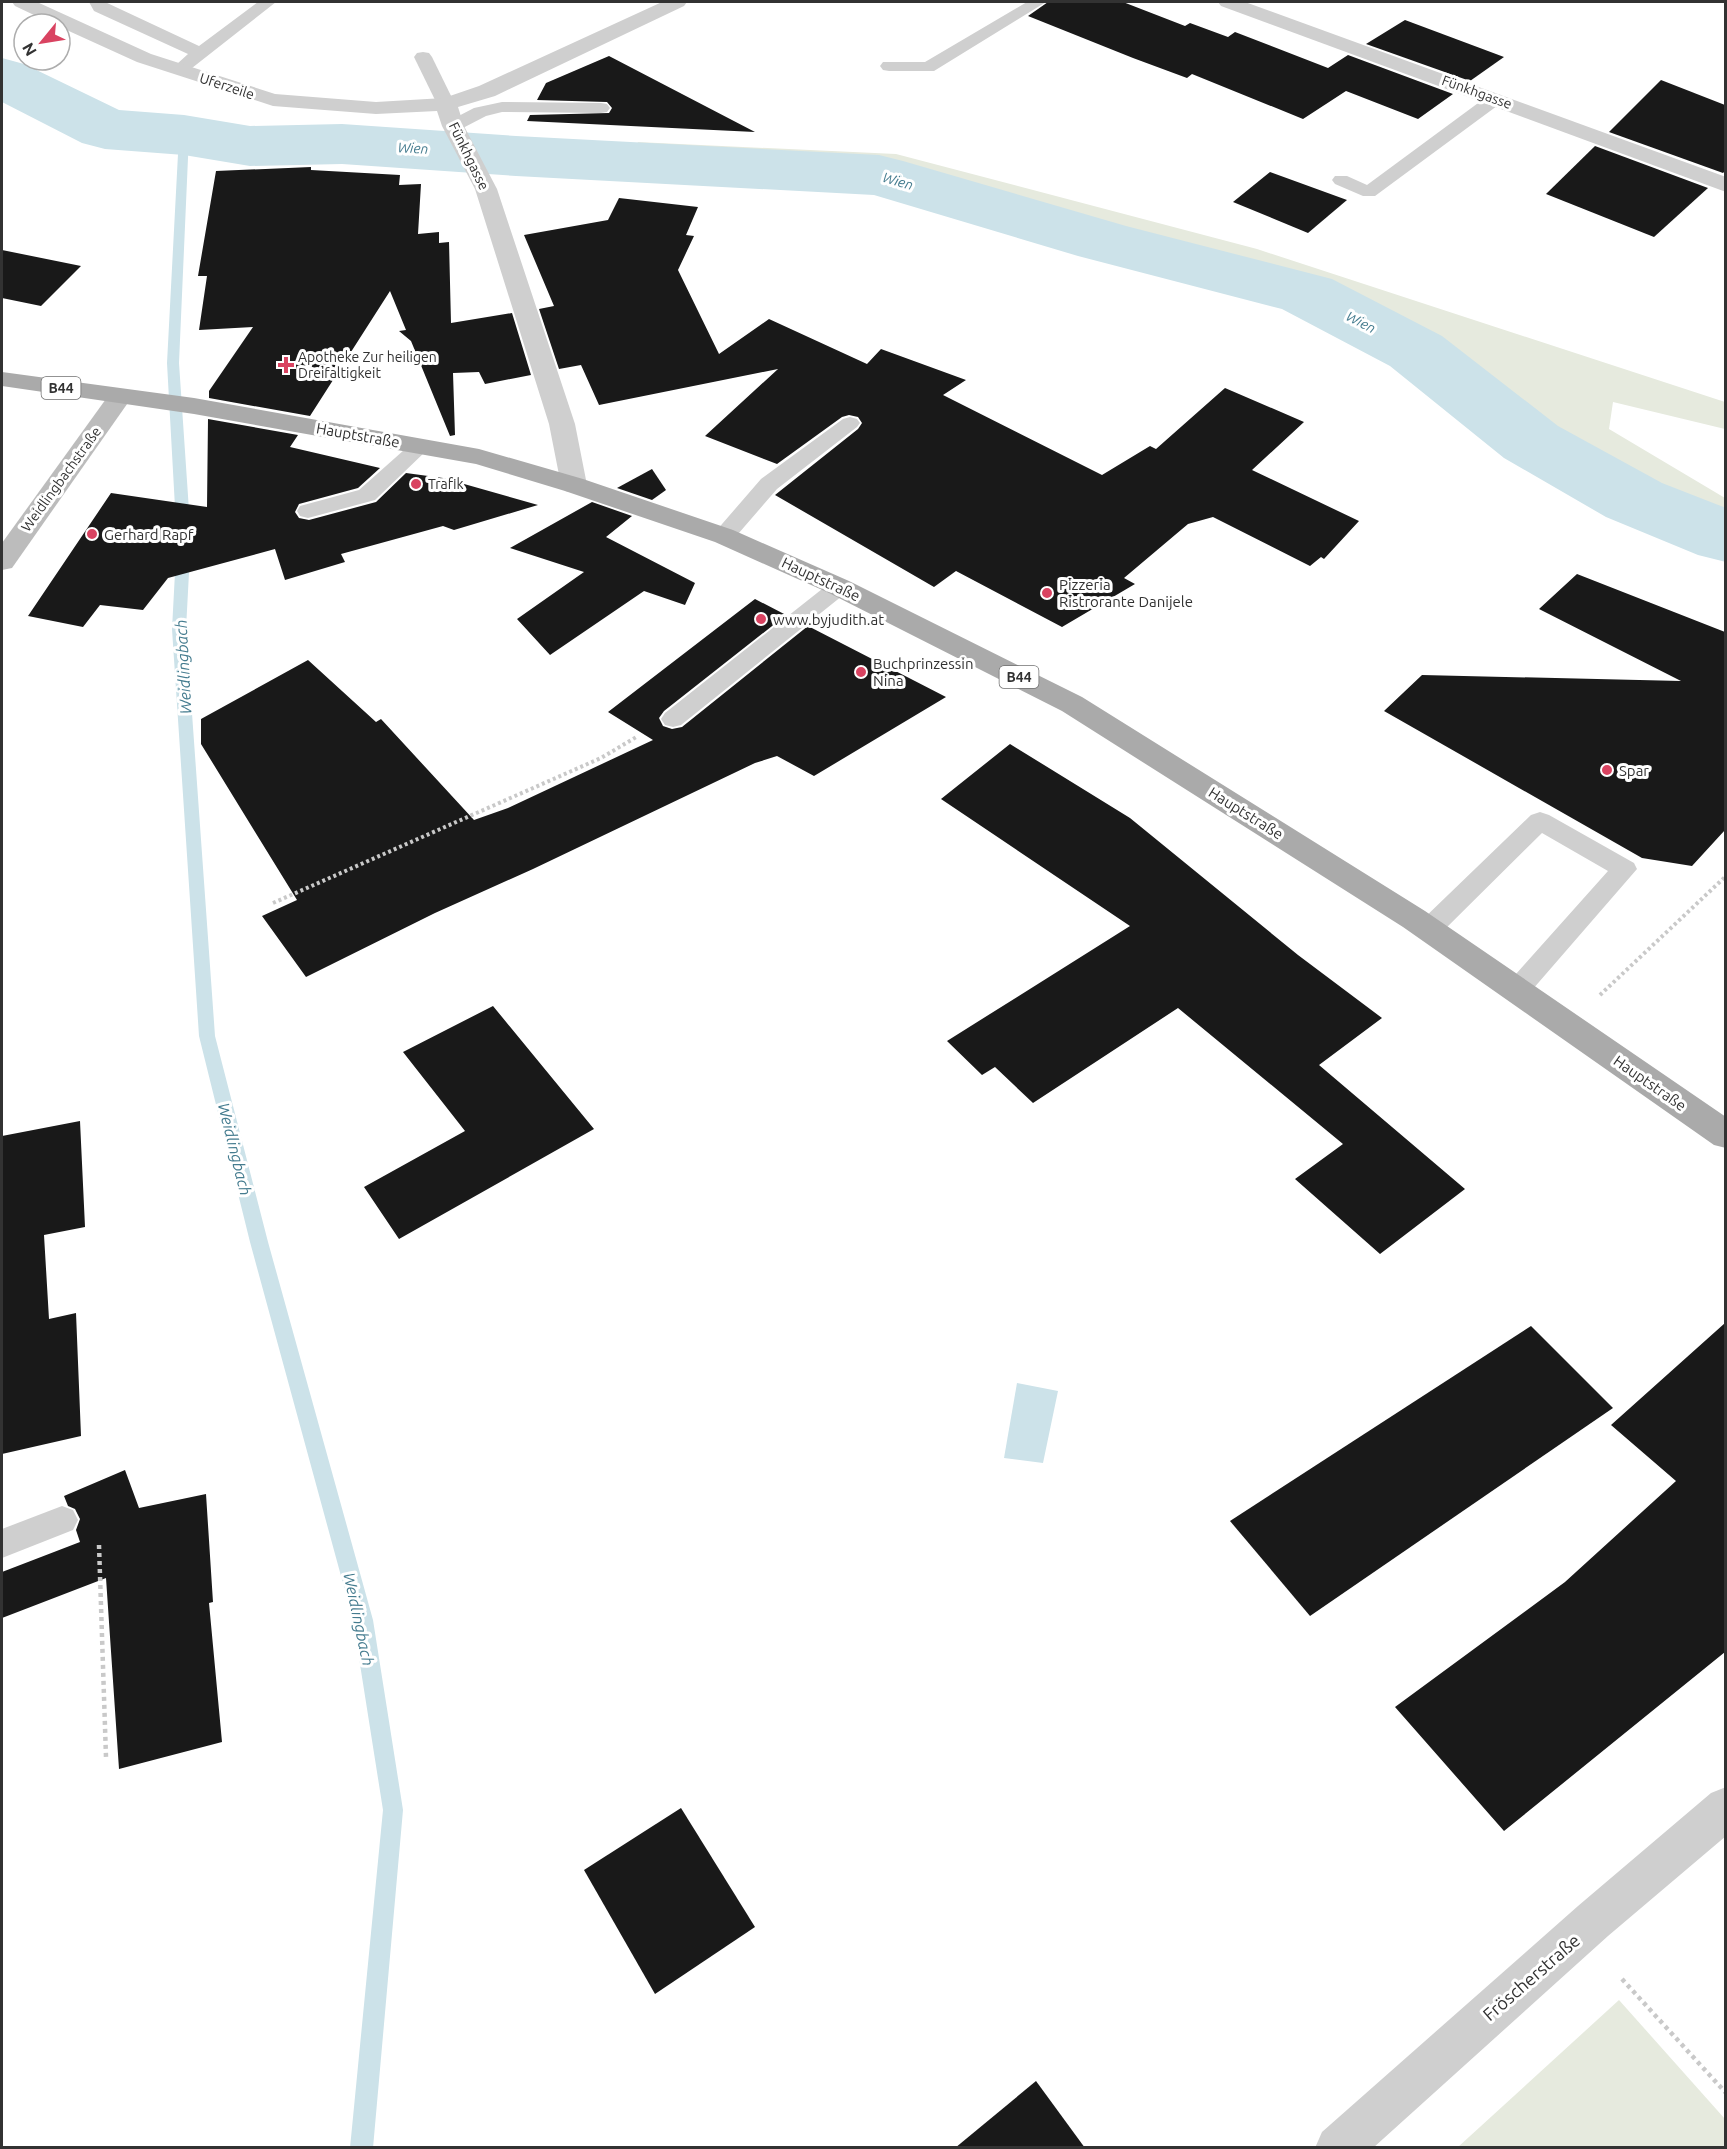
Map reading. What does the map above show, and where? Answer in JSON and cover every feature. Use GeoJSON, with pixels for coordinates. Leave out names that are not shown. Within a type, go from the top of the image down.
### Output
{"type":"FeatureCollection","features":[{"type":"Feature","properties":{"kind":"main road","name":"Hauptstraße"},"geometry":{"type":"LineString","coordinates":[[2,379],[194,406],[479,457],[574,485],[724,536],[839,587],[1072,704],[1429,929],[1725,1135]]}},
{"type":"Feature","properties":{"kind":"main road","name":"Weidlingbachstraße"},"geometry":{"type":"LineString","coordinates":[[2,562],[120,397]]}},
{"type":"Feature","properties":{"kind":"street","name":"Uferzeile"},"geometry":{"type":"LineString","coordinates":[[22,2],[144,58],[273,100],[376,108],[446,104]]}},
{"type":"Feature","properties":{"kind":"street","name":"Fünkhgasse"},"geometry":{"type":"LineString","coordinates":[[574,485],[562,424],[486,189],[453,126],[446,104],[487,91],[677,2]]}},
{"type":"Feature","properties":{"kind":"street","name":"Fünkhgasse"},"geometry":{"type":"LineString","coordinates":[[1228,2],[1725,185]]}},
{"type":"Feature","properties":{"kind":"street","name":"Fröscherstraße"},"geometry":{"type":"LineString","coordinates":[[1338,2148],[1585,1928],[1725,1808]]}},
{"type":"Feature","properties":{"kind":"lane"},"geometry":{"type":"LineString","coordinates":[[97,2],[100,7],[199,53]]}},
{"type":"Feature","properties":{"kind":"lane"},"geometry":{"type":"LineString","coordinates":[[178,70],[268,2]]}},
{"type":"Feature","properties":{"kind":"lane"},"geometry":{"type":"LineString","coordinates":[[889,66],[928,68],[1038,2]]}},
{"type":"Feature","properties":{"kind":"lane"},"geometry":{"type":"LineString","coordinates":[[423,57],[446,104]]}},
{"type":"Feature","properties":{"kind":"lane"},"geometry":{"type":"LineString","coordinates":[[1341,180],[1369,192],[1495,99]]}},
{"type":"Feature","properties":{"kind":"lane"},"geometry":{"type":"LineString","coordinates":[[453,126],[480,112],[501,107],[601,108]]}},
{"type":"Feature","properties":{"kind":"lane"},"geometry":{"type":"LineString","coordinates":[[724,536],[769,484],[850,423]]}},
{"type":"Feature","properties":{"kind":"lane"},"geometry":{"type":"LineString","coordinates":[[308,511],[367,495],[420,446]]}},
{"type":"Feature","properties":{"kind":"lane"},"geometry":{"type":"LineString","coordinates":[[673,719],[839,587]]}},
{"type":"Feature","properties":{"kind":"lane"},"geometry":{"type":"LineString","coordinates":[[1429,929],[1540,821],[1625,869],[1517,990]]}},
{"type":"Feature","properties":{"kind":"lane"},"geometry":{"type":"LineString","coordinates":[[2,1544],[62,1520]]}},
{"type":"Feature","properties":{"kind":"path"},"geometry":{"type":"LineString","coordinates":[[273,903],[601,758],[673,719]]}},
{"type":"Feature","properties":{"kind":"path"},"geometry":{"type":"LineString","coordinates":[[1568,1025],[1725,876]]}},
{"type":"Feature","properties":{"kind":"path"},"geometry":{"type":"LineString","coordinates":[[62,1520],[68,1541],[98,1532],[106,1757]]}},
{"type":"Feature","properties":{"kind":"path"},"geometry":{"type":"LineString","coordinates":[[1622,1979],[1725,2093]]}},
{"type":"Feature","properties":{"kind":"shaded area"},"geometry":{"type":"Polygon","coordinates":[[[637,142],[896,154],[1257,249],[1725,402],[1725,429],[1613,402],[1609,429],[1725,498],[1725,525],[1622,487],[1442,349],[1309,290],[1094,231],[897,172],[657,155],[637,142]]]}},
{"type":"Feature","properties":{"kind":"shaded area"},"geometry":{"type":"Polygon","coordinates":[[[1619,2000],[1725,2119],[1725,2147],[1458,2147],[1619,2000]]]}},
{"type":"Feature","properties":{"kind":"water"},"geometry":{"type":"Polygon","coordinates":[[[1017,1383],[1058,1391],[1043,1463],[1004,1458],[1017,1383]]]}},
{"type":"Feature","properties":{"kind":"building"},"geometry":{"type":"Polygon","coordinates":[[[1048,2],[1123,2],[1185,26],[1190,23],[1228,37],[1235,32],[1328,68],[1348,55],[1453,94],[1418,119],[1346,91],[1303,119],[1192,74],[1187,78],[1028,16],[1048,2]]]}},
{"type":"Feature","properties":{"kind":"building"},"geometry":{"type":"Polygon","coordinates":[[[1405,20],[1504,57],[1470,81],[1366,44],[1405,20]]]}},
{"type":"Feature","properties":{"kind":"building"},"geometry":{"type":"Polygon","coordinates":[[[609,56],[755,132],[527,121],[530,115],[609,113],[612,108],[607,102],[537,100],[546,83],[609,56]]]}},
{"type":"Feature","properties":{"kind":"building"},"geometry":{"type":"Polygon","coordinates":[[[1661,80],[1725,105],[1725,171],[1723,173],[1609,132],[1661,80]]]}},
{"type":"Feature","properties":{"kind":"building"},"geometry":{"type":"Polygon","coordinates":[[[1595,146],[1708,188],[1654,237],[1546,194],[1595,146]]]}},
{"type":"Feature","properties":{"kind":"building"},"geometry":{"type":"Polygon","coordinates":[[[311,167],[311,170],[400,175],[399,185],[421,184],[418,234],[439,232],[439,243],[449,242],[451,323],[512,313],[531,375],[485,384],[479,372],[453,373],[455,435],[450,436],[411,341],[399,331],[406,330],[390,291],[310,416],[209,398],[209,391],[253,327],[199,330],[207,276],[198,276],[216,171],[311,167]]]}},
{"type":"Feature","properties":{"kind":"building"},"geometry":{"type":"Polygon","coordinates":[[[1270,172],[1347,200],[1308,233],[1233,202],[1270,172]]]}},
{"type":"Feature","properties":{"kind":"building"},"geometry":{"type":"Polygon","coordinates":[[[619,198],[698,207],[686,235],[694,236],[678,270],[719,354],[769,319],[867,364],[881,349],[966,380],[943,395],[1102,475],[1150,446],[1156,449],[1225,388],[1304,422],[1252,470],[1359,521],[1324,559],[1321,557],[1310,566],[1213,517],[1188,524],[1124,578],[1135,584],[1062,627],[956,571],[934,587],[775,495],[858,429],[862,423],[858,417],[849,415],[842,417],[777,464],[705,436],[778,369],[599,405],[581,365],[559,369],[539,309],[554,306],[524,235],[608,220],[619,198]]]}},
{"type":"Feature","properties":{"kind":"building"},"geometry":{"type":"Polygon","coordinates":[[[2,250],[81,266],[41,306],[2,298],[2,250]]]}},
{"type":"Feature","properties":{"kind":"building"},"geometry":{"type":"Polygon","coordinates":[[[208,419],[298,435],[290,447],[380,468],[358,488],[299,504],[295,512],[299,518],[309,520],[376,502],[406,473],[443,478],[538,505],[454,530],[443,526],[341,554],[345,562],[285,580],[275,549],[168,578],[143,610],[100,605],[83,627],[28,616],[111,493],[207,507],[208,419]]]}},
{"type":"Feature","properties":{"kind":"building"},"geometry":{"type":"Polygon","coordinates":[[[652,469],[666,490],[652,500],[617,488],[652,469]]]}},
{"type":"Feature","properties":{"kind":"building"},"geometry":{"type":"Polygon","coordinates":[[[592,502],[632,516],[606,537],[695,583],[685,605],[644,591],[550,655],[517,619],[584,572],[510,548],[592,502]]]}},
{"type":"Feature","properties":{"kind":"building","name":"Spar"},"geometry":{"type":"Polygon","coordinates":[[[1577,574],[1725,632],[1725,830],[1692,866],[1642,858],[1384,711],[1422,675],[1681,681],[1539,609],[1577,574]]]}},
{"type":"Feature","properties":{"kind":"building"},"geometry":{"type":"Polygon","coordinates":[[[755,599],[786,615],[664,711],[659,718],[663,726],[672,729],[682,727],[808,626],[946,697],[814,776],[777,756],[755,763],[435,913],[306,977],[262,916],[297,900],[201,744],[201,719],[308,660],[376,722],[381,719],[474,820],[508,808],[653,740],[608,712],[755,599]]]}},
{"type":"Feature","properties":{"kind":"building"},"geometry":{"type":"Polygon","coordinates":[[[1010,744],[1130,818],[1298,955],[1382,1018],[1319,1065],[1465,1189],[1380,1254],[1295,1179],[1343,1144],[1178,1008],[1033,1103],[995,1067],[982,1075],[947,1041],[1130,926],[941,799],[1010,744]]]}},
{"type":"Feature","properties":{"kind":"building"},"geometry":{"type":"Polygon","coordinates":[[[493,1006],[594,1129],[399,1239],[364,1187],[465,1131],[403,1052],[493,1006]]]}},
{"type":"Feature","properties":{"kind":"building"},"geometry":{"type":"Polygon","coordinates":[[[80,1121],[85,1227],[44,1235],[49,1319],[76,1313],[81,1436],[2,1454],[2,1136],[80,1121]]]}},
{"type":"Feature","properties":{"kind":"building"},"geometry":{"type":"Polygon","coordinates":[[[1725,1323],[1725,1652],[1504,1831],[1395,1707],[1565,1582],[1676,1481],[1611,1425],[1725,1323]]]}},
{"type":"Feature","properties":{"kind":"building"},"geometry":{"type":"Polygon","coordinates":[[[1531,1326],[1613,1408],[1310,1616],[1230,1521],[1531,1326]]]}},
{"type":"Feature","properties":{"kind":"building"},"geometry":{"type":"Polygon","coordinates":[[[125,1470],[139,1508],[206,1494],[213,1602],[209,1603],[222,1742],[119,1769],[106,1578],[2,1618],[2,1572],[80,1542],[76,1530],[80,1519],[75,1509],[68,1506],[64,1496],[125,1470]]]}},
{"type":"Feature","properties":{"kind":"building"},"geometry":{"type":"Polygon","coordinates":[[[681,1808],[755,1927],[655,1994],[584,1870],[681,1808]]]}},
{"type":"Feature","properties":{"kind":"building"},"geometry":{"type":"Polygon","coordinates":[[[1036,2081],[1085,2148],[955,2148],[1036,2081]]]}},
{"type":"Feature","properties":{"kind":"waterway","name":"Wien"},"geometry":{"type":"LineString","coordinates":[[2,77],[105,129],[184,135],[250,146],[342,144],[516,156],[879,175],[1102,241],[1307,294],[1416,351],[1531,442],[1634,500],[1726,537]]}},
{"type":"Feature","properties":{"kind":"waterway","name":"Weidlingbach"},"geometry":{"type":"LineString","coordinates":[[183,525],[173,363],[184,135]]}},
{"type":"Feature","properties":{"kind":"waterway","name":"Weidlingbach"},"geometry":{"type":"LineString","coordinates":[[183,554],[179,629],[207,1036],[259,1242],[363,1620],[393,1810],[361,2148]]}},
{"type":"Feature","properties":{"kind":"place","name":"Apotheke Zur heiligen Dreifaltigkeit"},"geometry":{"type":"Point","coordinates":[286,365]}},
{"type":"Feature","properties":{"kind":"place","name":"Trafik"},"geometry":{"type":"Point","coordinates":[416,484]}},
{"type":"Feature","properties":{"kind":"place","name":"Gerhard Rapf"},"geometry":{"type":"Point","coordinates":[92,534]}},
{"type":"Feature","properties":{"kind":"place","name":"Pizzeria Ristrorante Danijele"},"geometry":{"type":"Point","coordinates":[1047,593]}},
{"type":"Feature","properties":{"kind":"place","name":"www.byjudith.at"},"geometry":{"type":"Point","coordinates":[761,619]}},
{"type":"Feature","properties":{"kind":"place","name":"Buchprinzessin Nina"},"geometry":{"type":"Point","coordinates":[861,672]}},
{"type":"Feature","properties":{"kind":"place","name":"Spar"},"geometry":{"type":"Point","coordinates":[1607,770]}}]}
